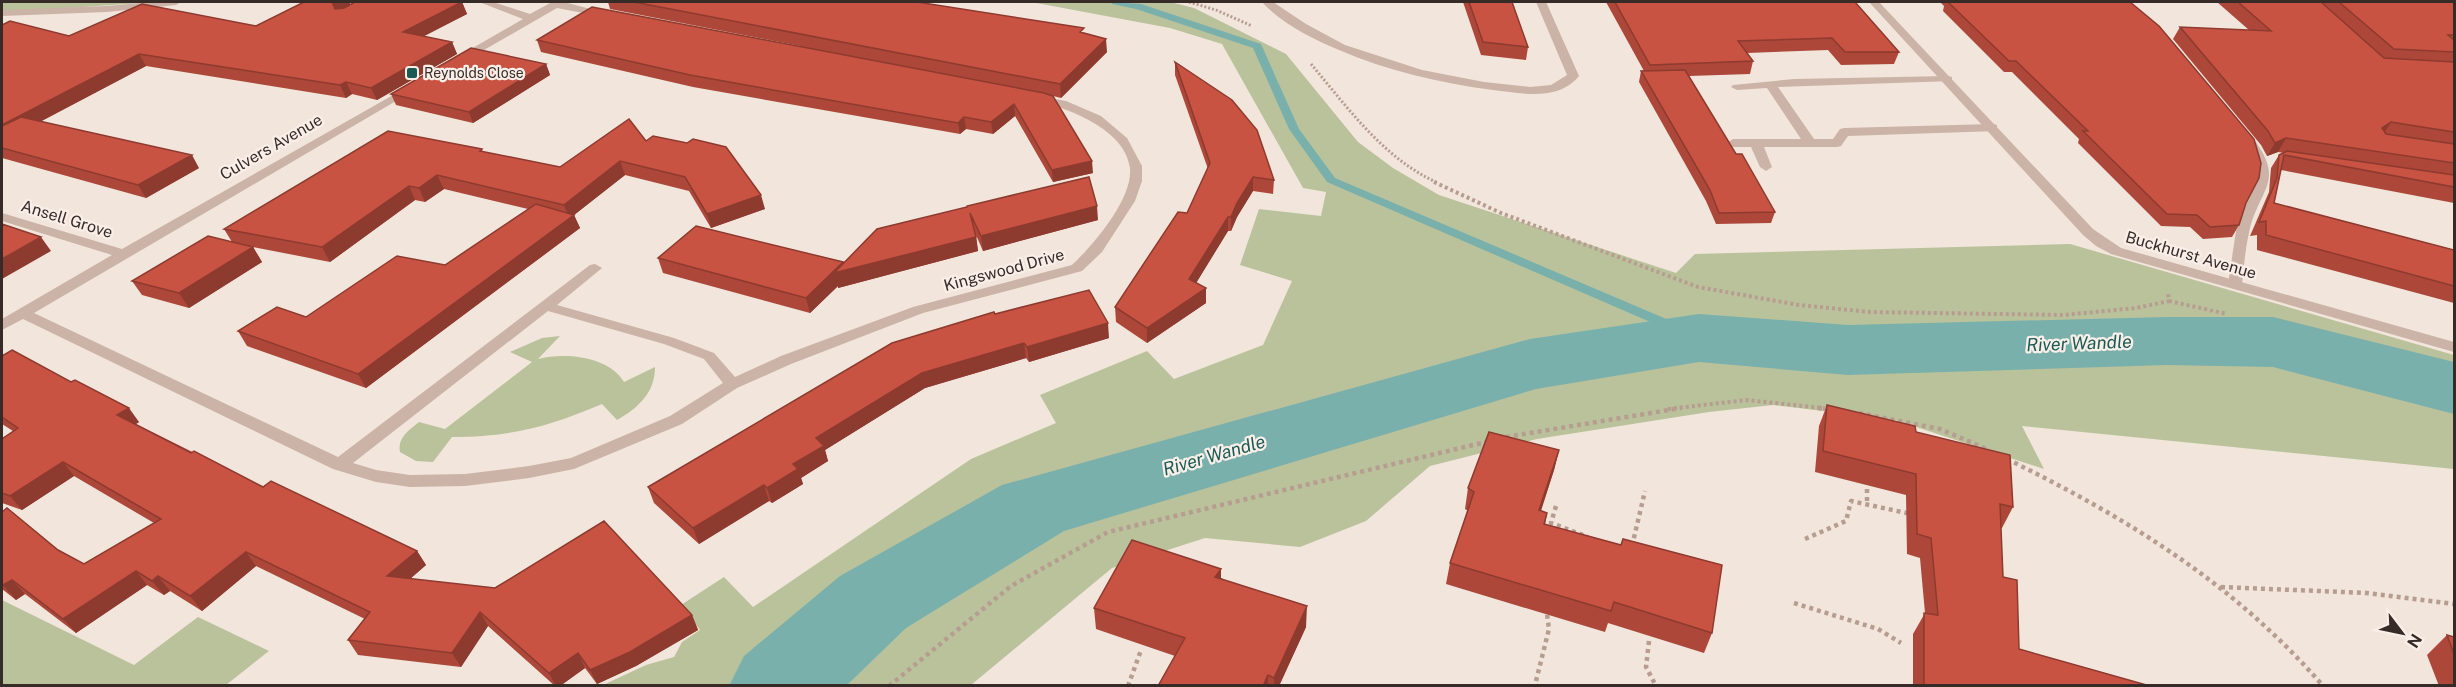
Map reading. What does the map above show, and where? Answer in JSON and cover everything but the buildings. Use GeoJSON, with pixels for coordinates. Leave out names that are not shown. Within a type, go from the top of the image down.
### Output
{"type":"FeatureCollection","features":[{"type":"Feature","properties":{"kind":"street"},"geometry":{"type":"LineString","coordinates":[[2,13],[107,9],[176,2]]}},
{"type":"Feature","properties":{"kind":"street"},"geometry":{"type":"LineString","coordinates":[[484,2],[531,18]]}},
{"type":"Feature","properties":{"kind":"street"},"geometry":{"type":"LineString","coordinates":[[1267,2],[1306,29],[1340,46],[1415,71],[1489,86],[1528,90],[1556,88],[1573,76],[1540,2]]}},
{"type":"Feature","properties":{"kind":"street","name":"Buckhurst Avenue"},"geometry":{"type":"LineString","coordinates":[[1875,2],[2088,232],[2101,243],[2116,251],[2454,347]]}},
{"type":"Feature","properties":{"kind":"street"},"geometry":{"type":"LineString","coordinates":[[453,63],[557,3],[615,16]]}},
{"type":"Feature","properties":{"kind":"street","name":"Culvers Avenue"},"geometry":{"type":"LineString","coordinates":[[2,325],[423,80]]}},
{"type":"Feature","properties":{"kind":"street"},"geometry":{"type":"LineString","coordinates":[[1737,87],[1772,86],[1794,82],[1948,80]]}},
{"type":"Feature","properties":{"kind":"street"},"geometry":{"type":"LineString","coordinates":[[1772,86],[1810,143]]}},
{"type":"Feature","properties":{"kind":"street","name":"Kingswood Drive"},"geometry":{"type":"LineString","coordinates":[[732,384],[786,360],[918,310],[1077,268],[1097,249],[1128,201],[1136,182],[1136,166],[1131,153],[1112,130],[1082,111],[1048,99],[1025,95]]}},
{"type":"Feature","properties":{"kind":"street"},"geometry":{"type":"LineString","coordinates":[[1733,143],[1837,143],[1844,132],[1993,128]]}},
{"type":"Feature","properties":{"kind":"street"},"geometry":{"type":"LineString","coordinates":[[2235,284],[2240,239],[2265,177],[2255,149],[2240,132]]}},
{"type":"Feature","properties":{"kind":"street"},"geometry":{"type":"LineString","coordinates":[[1756,143],[1766,167]]}},
{"type":"Feature","properties":{"kind":"street"},"geometry":{"type":"LineString","coordinates":[[2262,165],[2278,158]]}},
{"type":"Feature","properties":{"kind":"street","name":"Ansell Grove"},"geometry":{"type":"LineString","coordinates":[[2,216],[123,254]]}},
{"type":"Feature","properties":{"kind":"street"},"geometry":{"type":"LineString","coordinates":[[339,465],[595,268]]}},
{"type":"Feature","properties":{"kind":"street"},"geometry":{"type":"LineString","coordinates":[[22,313],[268,433],[339,465],[376,476],[410,481],[465,480],[574,464],[676,420],[732,384],[709,356],[669,341],[546,306]]}},
{"type":"Feature","properties":{"kind":"path"},"geometry":{"type":"LineString","coordinates":[[1188,2],[1216,10],[1261,31]]}},
{"type":"Feature","properties":{"kind":"path"},"geometry":{"type":"LineString","coordinates":[[1309,61],[1374,138],[1426,178],[1500,213],[1698,287],[1799,306],[1870,312],[2063,315],[2136,308],[2169,301],[2164,279],[2166,265]]}},
{"type":"Feature","properties":{"kind":"path"},"geometry":{"type":"LineString","coordinates":[[889,686],[1011,586],[1108,532],[1534,431],[1660,410],[1747,400],[1837,410]]}},
{"type":"Feature","properties":{"kind":"path"},"geometry":{"type":"LineString","coordinates":[[1849,411],[1940,429],[2060,484],[2162,546],[2220,587],[2275,631],[2304,661],[2323,686]]}},
{"type":"Feature","properties":{"kind":"path"},"geometry":{"type":"LineString","coordinates":[[1867,489],[1867,506]]}},
{"type":"Feature","properties":{"kind":"path"},"geometry":{"type":"LineString","coordinates":[[1630,553],[1645,491]]}},
{"type":"Feature","properties":{"kind":"path"},"geometry":{"type":"LineString","coordinates":[[1805,538],[1846,521],[1851,501],[1914,514]]}},
{"type":"Feature","properties":{"kind":"path"},"geometry":{"type":"LineString","coordinates":[[1556,506],[1551,523],[1591,538]]}},
{"type":"Feature","properties":{"kind":"path"},"geometry":{"type":"LineString","coordinates":[[2220,587],[2322,590],[2428,599],[2454,604]]}},
{"type":"Feature","properties":{"kind":"path"},"geometry":{"type":"LineString","coordinates":[[1794,603],[1878,629],[1901,643]]}},
{"type":"Feature","properties":{"kind":"path"},"geometry":{"type":"LineString","coordinates":[[1536,681],[1549,629],[1547,614]]}},
{"type":"Feature","properties":{"kind":"path"},"geometry":{"type":"LineString","coordinates":[[1649,641],[1646,667],[1656,686]]}},
{"type":"Feature","properties":{"kind":"path"},"geometry":{"type":"LineString","coordinates":[[1128,686],[1141,650]]}},
{"type":"Feature","properties":{"kind":"green space"},"geometry":{"type":"Polygon","coordinates":[[[2,2],[154,2],[14,12],[2,11],[2,2]]]}},
{"type":"Feature","properties":{"kind":"green space"},"geometry":{"type":"Polygon","coordinates":[[[1031,2],[1170,2],[1194,8],[1286,54],[1358,142],[1393,168],[1439,195],[1676,273],[1695,254],[2070,244],[2454,355],[2454,469],[2022,426],[2044,469],[1895,420],[1773,405],[1709,412],[1537,439],[1430,466],[1366,521],[1300,547],[1205,538],[1112,568],[971,685],[601,686],[646,665],[674,657],[682,642],[700,630],[681,605],[724,577],[753,607],[971,459],[1056,423],[1040,395],[1147,351],[1174,379],[1263,345],[1292,281],[1240,265],[1259,209],[1321,216],[1326,192],[1303,188],[1222,44],[1170,28],[1031,2]]]}},
{"type":"Feature","properties":{"kind":"green space"},"geometry":{"type":"Polygon","coordinates":[[[560,336],[538,359],[573,356],[597,361],[617,373],[624,382],[655,367],[649,392],[638,405],[617,420],[602,404],[546,425],[511,433],[452,437],[433,462],[416,461],[400,452],[402,438],[419,422],[445,429],[532,362],[510,352],[542,338],[560,336]]]}},
{"type":"Feature","properties":{"kind":"green space"},"geometry":{"type":"Polygon","coordinates":[[[2,600],[134,665],[198,617],[269,651],[226,685],[2,685],[2,600]]]}},
{"type":"Feature","properties":{"kind":"waterway","name":"River Wandle"},"geometry":{"type":"LineString","coordinates":[[1115,2],[1138,6],[1257,46],[1294,129],[1331,180],[1699,338]]}},
{"type":"Feature","properties":{"kind":"waterway","name":"River Wandle"},"geometry":{"type":"LineString","coordinates":[[779,686],[873,602],[1033,508],[1530,364],[1699,338],[1848,350],[2167,341],[2273,342],[2454,388]]}},
{"type":"Feature","properties":{"kind":"place","name":"Reynolds Close"},"geometry":{"type":"Point","coordinates":[412,73]}}]}
